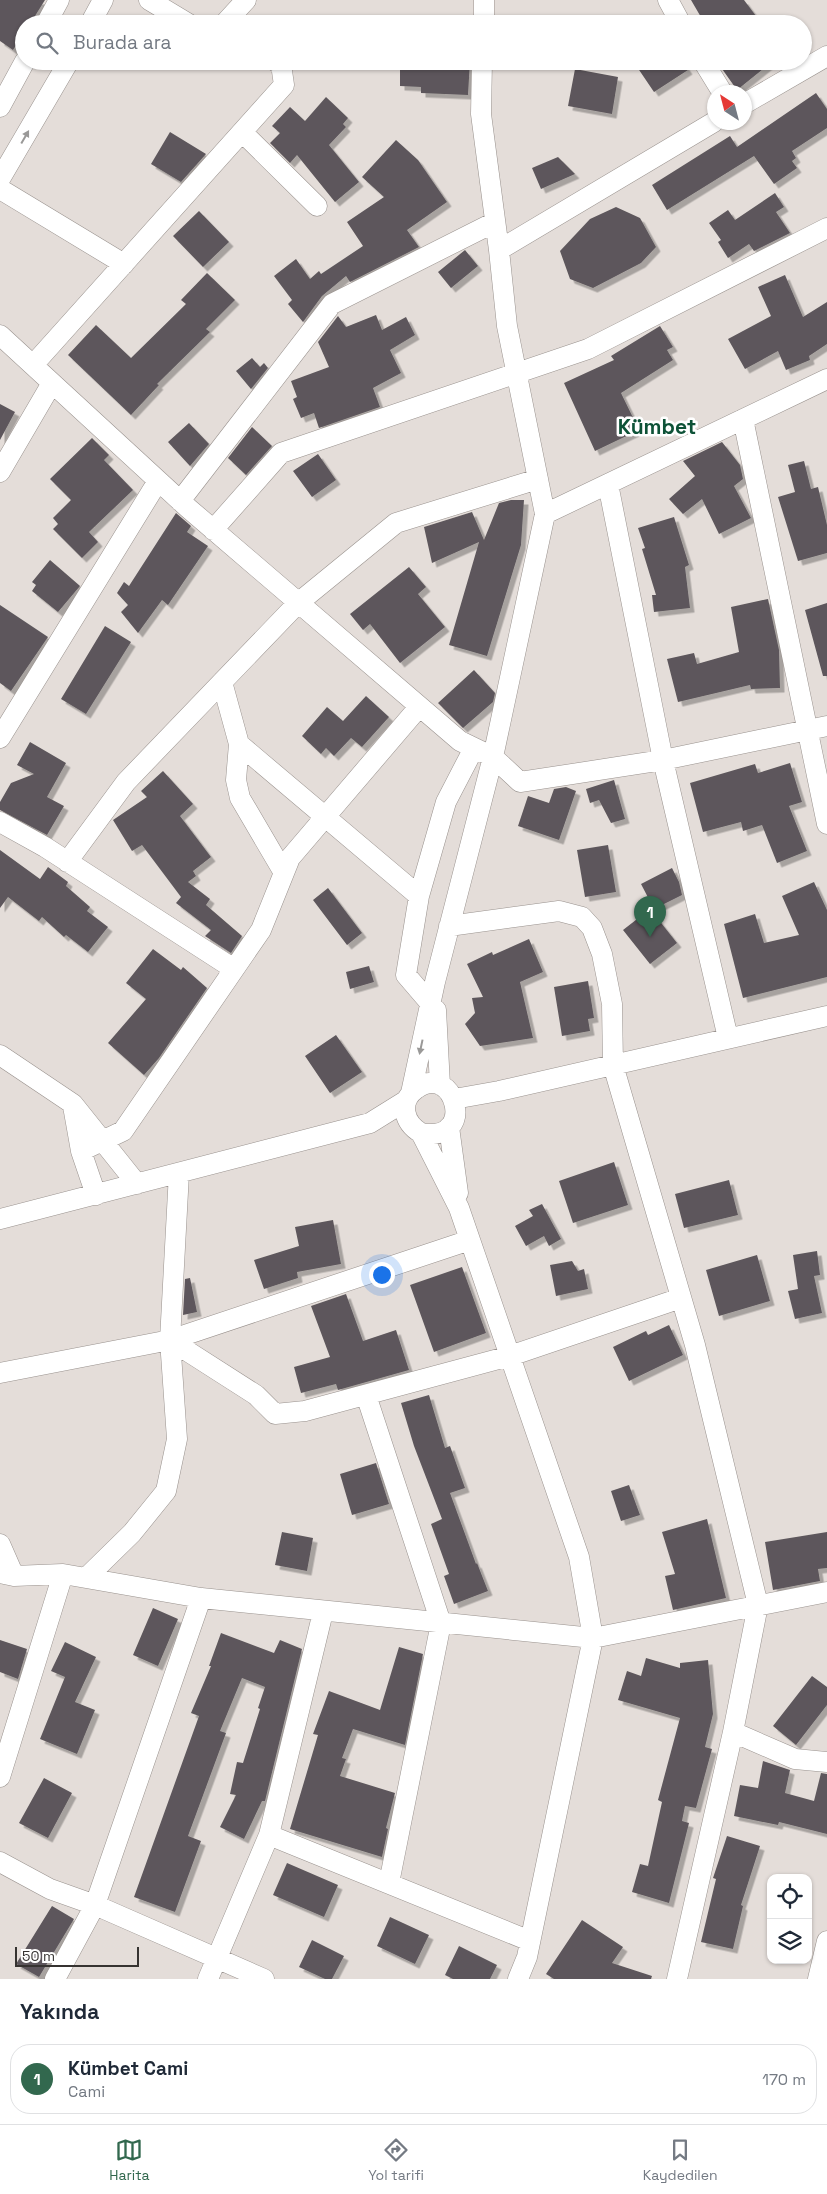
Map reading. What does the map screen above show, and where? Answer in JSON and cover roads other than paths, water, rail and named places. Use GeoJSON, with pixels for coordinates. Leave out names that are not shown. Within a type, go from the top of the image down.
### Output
{"type":"FeatureCollection","features":[{"type":"Feature","properties":{"kind":"street"},"geometry":{"type":"LineString","coordinates":[[51,15],[59,0]]}},
{"type":"Feature","properties":{"kind":"street"},"geometry":{"type":"LineString","coordinates":[[95,15],[104,0]]}},
{"type":"Feature","properties":{"kind":"street"},"geometry":{"type":"LineString","coordinates":[[149,0],[174,15]]}},
{"type":"Feature","properties":{"kind":"street"},"geometry":{"type":"LineString","coordinates":[[232,15],[246,0]]}},
{"type":"Feature","properties":{"kind":"street"},"geometry":{"type":"LineString","coordinates":[[484,0],[484,15]]}},
{"type":"Feature","properties":{"kind":"street"},"geometry":{"type":"LineString","coordinates":[[668,0],[677,15]]}},
{"type":"Feature","properties":{"kind":"street"},"geometry":{"type":"LineString","coordinates":[[812,65],[827,56]]}},
{"type":"Feature","properties":{"kind":"street"},"geometry":{"type":"LineString","coordinates":[[0,107],[20,70]]}},
{"type":"Feature","properties":{"kind":"street"},"geometry":{"type":"LineString","coordinates":[[0,180],[64,70]]}},
{"type":"Feature","properties":{"kind":"street"},"geometry":{"type":"LineString","coordinates":[[33,365],[284,84],[282,70]]}},
{"type":"Feature","properties":{"kind":"street"},"geometry":{"type":"LineString","coordinates":[[482,70],[481,114],[507,326],[545,514],[493,757],[435,982],[405,1110],[407,1119],[417,1131],[459,1208],[579,1557],[593,1638],[527,1957],[518,1979]]}},
{"type":"Feature","properties":{"kind":"street"},"geometry":{"type":"LineString","coordinates":[[709,70],[718,85]]}},
{"type":"Feature","properties":{"kind":"street"},"geometry":{"type":"LineString","coordinates":[[752,99],[803,70]]}},
{"type":"Feature","properties":{"kind":"street"},"geometry":{"type":"LineString","coordinates":[[499,250],[707,126]]}},
{"type":"Feature","properties":{"kind":"street"},"geometry":{"type":"LineString","coordinates":[[242,132],[317,206]]}},
{"type":"Feature","properties":{"kind":"street"},"geometry":{"type":"LineString","coordinates":[[0,188],[124,264]]}},
{"type":"Feature","properties":{"kind":"street"},"geometry":{"type":"LineString","coordinates":[[180,501],[332,304],[495,222]]}},
{"type":"Feature","properties":{"kind":"street"},"geometry":{"type":"LineString","coordinates":[[213,530],[281,453],[588,349],[827,228]]}},
{"type":"Feature","properties":{"kind":"street"},"geometry":{"type":"LineString","coordinates":[[0,335],[213,530],[460,741],[493,757],[520,782],[663,760],[827,726]]}},
{"type":"Feature","properties":{"kind":"street"},"geometry":{"type":"LineString","coordinates":[[545,514],[827,379]]}},
{"type":"Feature","properties":{"kind":"street"},"geometry":{"type":"LineString","coordinates":[[0,472],[52,383]]}},
{"type":"Feature","properties":{"kind":"street"},"geometry":{"type":"LineString","coordinates":[[743,419],[827,824]]}},
{"type":"Feature","properties":{"kind":"street"},"geometry":{"type":"LineString","coordinates":[[67,862],[126,782],[298,603],[396,523],[538,479]]}},
{"type":"Feature","properties":{"kind":"street"},"geometry":{"type":"LineString","coordinates":[[0,738],[158,481]]}},
{"type":"Feature","properties":{"kind":"street"},"geometry":{"type":"LineString","coordinates":[[608,484],[663,760],[728,1038]]}},
{"type":"Feature","properties":{"kind":"street"},"geometry":{"type":"LineString","coordinates":[[222,682],[239,744],[236,780],[240,798],[284,873]]}},
{"type":"Feature","properties":{"kind":"street"},"geometry":{"type":"LineString","coordinates":[[81,1151],[123,1130],[262,930],[290,858],[419,707]]}},
{"type":"Feature","properties":{"kind":"street"},"geometry":{"type":"LineString","coordinates":[[239,744],[419,896]]}},
{"type":"Feature","properties":{"kind":"street"},"geometry":{"type":"LineString","coordinates":[[430,1003],[406,975],[419,896],[446,802],[474,748]]}},
{"type":"Feature","properties":{"kind":"street"},"geometry":{"type":"LineString","coordinates":[[0,822],[67,862],[234,969]]}},
{"type":"Feature","properties":{"kind":"street"},"geometry":{"type":"LineString","coordinates":[[450,926],[559,911],[582,917],[592,928],[602,954],[612,1004],[613,1065],[694,1345],[758,1605],[733,1732],[677,1979]]}},
{"type":"Feature","properties":{"kind":"street"},"geometry":{"type":"LineString","coordinates":[[435,982],[440,1085]]}},
{"type":"Feature","properties":{"kind":"street"},"geometry":{"type":"LineString","coordinates":[[370,1123],[431,1135],[441,1133],[453,1115],[499,1091],[827,1016]]}},
{"type":"Feature","properties":{"kind":"street"},"geometry":{"type":"LineString","coordinates":[[0,1055],[73,1104],[104,1140],[137,1184]]}},
{"type":"Feature","properties":{"kind":"street"},"geometry":{"type":"LineString","coordinates":[[0,1220],[370,1123],[409,1096],[419,1086],[430,1084],[440,1085],[448,1091],[453,1115],[459,1208]]}},
{"type":"Feature","properties":{"kind":"street"},"geometry":{"type":"LineString","coordinates":[[73,1104],[81,1151],[96,1195]]}},
{"type":"Feature","properties":{"kind":"street"},"geometry":{"type":"LineString","coordinates":[[86,1578],[132,1533],[166,1491],[177,1439],[170,1340],[179,1173]]}},
{"type":"Feature","properties":{"kind":"street"},"geometry":{"type":"LineString","coordinates":[[0,1373],[170,1340],[470,1240]]}},
{"type":"Feature","properties":{"kind":"street"},"geometry":{"type":"LineString","coordinates":[[170,1340],[256,1395],[275,1414],[305,1411],[510,1356],[681,1298]]}},
{"type":"Feature","properties":{"kind":"street"},"geometry":{"type":"LineString","coordinates":[[366,1395],[442,1623],[389,1884]]}},
{"type":"Feature","properties":{"kind":"street"},"geometry":{"type":"LineString","coordinates":[[0,1544],[7,1575],[63,1574],[201,1598],[323,1612],[593,1638],[827,1592]]}},
{"type":"Feature","properties":{"kind":"street"},"geometry":{"type":"LineString","coordinates":[[0,1778],[63,1574]]}},
{"type":"Feature","properties":{"kind":"street"},"geometry":{"type":"LineString","coordinates":[[55,1979],[95,1905],[201,1598]]}},
{"type":"Feature","properties":{"kind":"street"},"geometry":{"type":"LineString","coordinates":[[208,1979],[218,1960],[269,1835],[323,1612]]}},
{"type":"Feature","properties":{"kind":"street"},"geometry":{"type":"LineString","coordinates":[[733,1732],[795,1759],[827,1762]]}},
{"type":"Feature","properties":{"kind":"street"},"geometry":{"type":"LineString","coordinates":[[269,1835],[530,1941]]}},
{"type":"Feature","properties":{"kind":"street"},"geometry":{"type":"LineString","coordinates":[[0,1862],[50,1889],[95,1905],[264,1979]]}},
{"type":"Feature","properties":{"kind":"street"},"geometry":{"type":"LineString","coordinates":[[818,1979],[827,1941]]}},
{"type":"Feature","properties":{"kind":"place","name":"Kümbet Cami"},"geometry":{"type":"Point","coordinates":[650,937]}},
{"type":"Feature","properties":{"kind":"district","name":"Kümbet"},"geometry":{"type":"Point","coordinates":[657,426]}}]}
